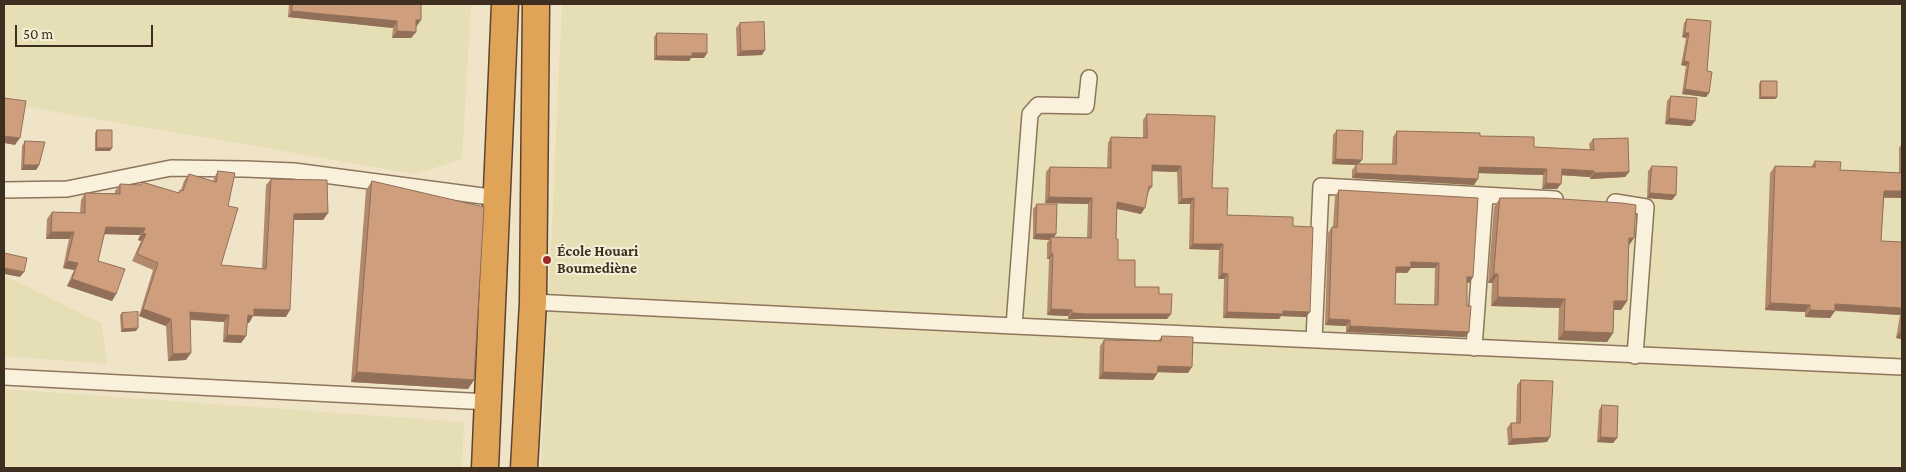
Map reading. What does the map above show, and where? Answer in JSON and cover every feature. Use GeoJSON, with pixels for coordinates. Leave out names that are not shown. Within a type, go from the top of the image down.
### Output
{"type":"FeatureCollection","features":[{"type":"Feature","properties":{"kind":"highway"},"geometry":{"type":"LineString","coordinates":[[485,468],[505,4]]}},
{"type":"Feature","properties":{"kind":"highway"},"geometry":{"type":"LineString","coordinates":[[524,468],[532,302],[536,4]]}},
{"type":"Feature","properties":{"kind":"street"},"geometry":{"type":"LineString","coordinates":[[1014,326],[1030,114],[1038,105],[1086,106],[1088,78]]}},
{"type":"Feature","properties":{"kind":"street"},"geometry":{"type":"LineString","coordinates":[[4,190],[67,189],[171,168],[245,169],[294,171],[498,198]]}},
{"type":"Feature","properties":{"kind":"street"},"geometry":{"type":"LineString","coordinates":[[1314,340],[1321,186],[1568,200]]}},
{"type":"Feature","properties":{"kind":"street"},"geometry":{"type":"LineString","coordinates":[[1474,348],[1485,196]]}},
{"type":"Feature","properties":{"kind":"street"},"geometry":{"type":"LineString","coordinates":[[1597,201],[1646,206],[1635,356]]}},
{"type":"Feature","properties":{"kind":"street"},"geometry":{"type":"LineString","coordinates":[[532,302],[1635,356],[1902,367]]}},
{"type":"Feature","properties":{"kind":"street"},"geometry":{"type":"LineString","coordinates":[[4,377],[489,402]]}},
{"type":"Feature","properties":{"kind":"shaded area"},"geometry":{"type":"Polygon","coordinates":[[[4,4],[471,4],[462,159],[416,174],[4,103],[4,4]]]}},
{"type":"Feature","properties":{"kind":"shaded area"},"geometry":{"type":"Polygon","coordinates":[[[562,4],[1902,4],[1902,468],[541,468],[562,4]]]}},
{"type":"Feature","properties":{"kind":"shaded area"},"geometry":{"type":"Polygon","coordinates":[[[4,275],[102,324],[107,364],[4,356],[4,275]]]}},
{"type":"Feature","properties":{"kind":"shaded area"},"geometry":{"type":"Polygon","coordinates":[[[4,389],[464,422],[462,468],[4,468],[4,389]]]}},
{"type":"Feature","properties":{"kind":"building"},"geometry":{"type":"Polygon","coordinates":[[[293,4],[421,4],[421,20],[416,20],[416,32],[397,31],[397,21],[292,11],[293,4]]]}},
{"type":"Feature","properties":{"kind":"building"},"geometry":{"type":"Polygon","coordinates":[[[1687,19],[1711,21],[1707,71],[1712,72],[1709,93],[1685,89],[1689,62],[1684,61],[1689,33],[1685,33],[1687,19]]]}},
{"type":"Feature","properties":{"kind":"building"},"geometry":{"type":"Polygon","coordinates":[[[764,22],[765,50],[741,51],[740,23],[764,22]]]}},
{"type":"Feature","properties":{"kind":"building"},"geometry":{"type":"Polygon","coordinates":[[[657,33],[707,34],[707,53],[692,53],[692,56],[657,56],[657,33]]]}},
{"type":"Feature","properties":{"kind":"building"},"geometry":{"type":"Polygon","coordinates":[[[1761,81],[1777,81],[1777,97],[1761,97],[1761,81]]]}},
{"type":"Feature","properties":{"kind":"building"},"geometry":{"type":"Polygon","coordinates":[[[1671,96],[1697,98],[1695,121],[1669,118],[1671,96]]]}},
{"type":"Feature","properties":{"kind":"building"},"geometry":{"type":"Polygon","coordinates":[[[4,98],[26,101],[20,138],[4,136],[4,98]]]}},
{"type":"Feature","properties":{"kind":"building"},"geometry":{"type":"Polygon","coordinates":[[[1147,114],[1215,116],[1212,188],[1228,188],[1227,215],[1293,217],[1293,226],[1313,227],[1310,312],[1283,311],[1283,314],[1227,312],[1228,274],[1222,273],[1223,244],[1193,244],[1194,198],[1182,199],[1181,166],[1152,165],[1152,187],[1149,186],[1145,208],[1117,202],[1116,239],[1118,239],[1118,260],[1135,260],[1135,287],[1159,287],[1159,294],[1172,294],[1171,314],[1087,314],[1072,313],[1072,310],[1051,309],[1053,254],[1051,254],[1051,237],[1091,238],[1092,198],[1049,197],[1050,167],[1111,168],[1111,137],[1147,138],[1147,114]]]}},
{"type":"Feature","properties":{"kind":"building"},"geometry":{"type":"Polygon","coordinates":[[[97,130],[112,130],[112,148],[97,148],[97,130]]]}},
{"type":"Feature","properties":{"kind":"building"},"geometry":{"type":"Polygon","coordinates":[[[1337,130],[1363,131],[1362,160],[1336,159],[1337,130]]]}},
{"type":"Feature","properties":{"kind":"building"},"geometry":{"type":"Polygon","coordinates":[[[1397,131],[1480,133],[1480,136],[1534,137],[1534,147],[1594,150],[1593,139],[1628,138],[1629,172],[1594,173],[1594,171],[1562,169],[1561,184],[1546,183],[1547,169],[1479,167],[1478,179],[1356,173],[1356,164],[1396,164],[1397,131]]]}},
{"type":"Feature","properties":{"kind":"building"},"geometry":{"type":"Polygon","coordinates":[[[25,141],[45,142],[39,165],[24,165],[25,141]]]}},
{"type":"Feature","properties":{"kind":"building"},"geometry":{"type":"Polygon","coordinates":[[[1815,161],[1841,162],[1840,170],[1902,173],[1902,191],[1884,191],[1881,241],[1902,242],[1902,308],[1835,304],[1835,311],[1810,310],[1810,305],[1770,303],[1775,166],[1815,167],[1815,161]]]}},
{"type":"Feature","properties":{"kind":"building"},"geometry":{"type":"Polygon","coordinates":[[[1652,166],[1677,167],[1676,195],[1650,193],[1652,166]]]}},
{"type":"Feature","properties":{"kind":"building"},"geometry":{"type":"Polygon","coordinates":[[[218,171],[235,173],[228,206],[238,208],[221,265],[266,269],[271,179],[327,180],[328,213],[294,214],[290,310],[254,309],[254,316],[248,315],[246,336],[227,335],[229,315],[190,312],[191,353],[173,354],[171,319],[143,309],[158,263],[137,254],[146,234],[143,233],[145,228],[106,227],[98,261],[125,269],[116,294],[72,279],[78,263],[67,261],[74,232],[51,232],[52,212],[85,213],[85,193],[120,194],[120,184],[141,185],[142,182],[179,193],[180,190],[183,191],[189,174],[216,182],[218,171]]]}},
{"type":"Feature","properties":{"kind":"building"},"geometry":{"type":"Polygon","coordinates":[[[372,181],[484,207],[474,380],[357,372],[372,181]]]}},
{"type":"Feature","properties":{"kind":"building"},"geometry":{"type":"Polygon","coordinates":[[[1339,190],[1478,198],[1473,277],[1467,277],[1467,306],[1471,306],[1469,332],[1350,326],[1350,320],[1329,319],[1332,227],[1337,227],[1339,190]],[[1411,262],[1411,267],[1396,267],[1395,304],[1438,305],[1439,263],[1411,262]]]}},
{"type":"Feature","properties":{"kind":"building"},"geometry":{"type":"Polygon","coordinates":[[[1500,198],[1547,198],[1636,205],[1634,238],[1629,238],[1627,301],[1614,301],[1613,333],[1564,331],[1565,299],[1498,297],[1498,274],[1494,274],[1500,198]]]}},
{"type":"Feature","properties":{"kind":"building"},"geometry":{"type":"Polygon","coordinates":[[[1037,204],[1057,204],[1056,234],[1036,234],[1037,204]]]}},
{"type":"Feature","properties":{"kind":"building"},"geometry":{"type":"Polygon","coordinates":[[[4,253],[27,258],[24,272],[4,268],[4,253]]]}},
{"type":"Feature","properties":{"kind":"building"},"geometry":{"type":"Polygon","coordinates":[[[138,312],[138,328],[123,329],[122,313],[138,312]]]}},
{"type":"Feature","properties":{"kind":"building"},"geometry":{"type":"Polygon","coordinates":[[[1162,336],[1193,337],[1192,367],[1158,366],[1157,374],[1103,372],[1104,340],[1161,341],[1162,336]]]}},
{"type":"Feature","properties":{"kind":"building"},"geometry":{"type":"Polygon","coordinates":[[[1521,380],[1553,381],[1550,437],[1512,439],[1511,423],[1520,423],[1521,380]]]}},
{"type":"Feature","properties":{"kind":"building"},"geometry":{"type":"Polygon","coordinates":[[[1602,405],[1618,406],[1617,438],[1601,437],[1602,405]]]}},
{"type":"Feature","properties":{"kind":"place","name":"École Houari Boumediène"},"geometry":{"type":"Point","coordinates":[547,260]}}]}
